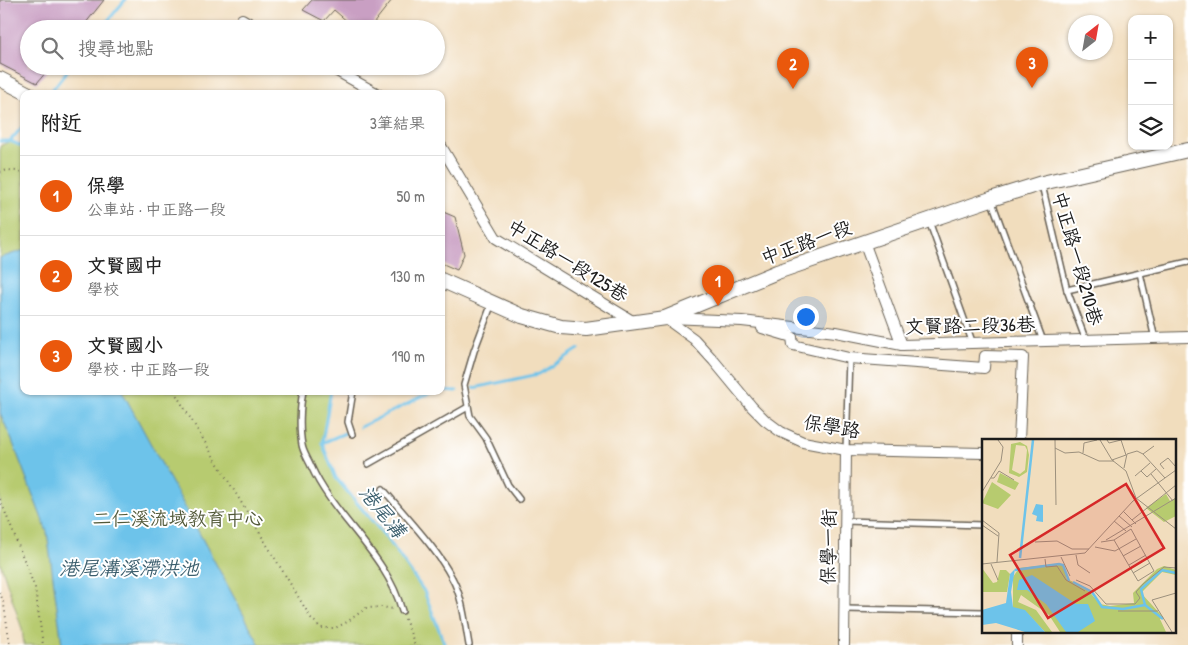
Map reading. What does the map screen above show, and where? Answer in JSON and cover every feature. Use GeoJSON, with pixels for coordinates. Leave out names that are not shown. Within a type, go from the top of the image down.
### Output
{"type":"FeatureCollection","features":[{"type":"Feature","properties":{"kind":"main road"},"geometry":{"type":"LineString","coordinates":[[0,79],[22,90]]}},
{"type":"Feature","properties":{"kind":"main road","name":"中正路一段"},"geometry":{"type":"LineString","coordinates":[[445,282],[522,316],[561,327],[586,329],[665,318],[777,272],[990,199],[1042,184],[1188,150]]}},
{"type":"Feature","properties":{"kind":"street"},"geometry":{"type":"LineString","coordinates":[[344,75],[371,90]]}},
{"type":"Feature","properties":{"kind":"street","name":"中正路一段125巷"},"geometry":{"type":"LineString","coordinates":[[445,153],[496,238],[634,322]]}},
{"type":"Feature","properties":{"kind":"street"},"geometry":{"type":"LineString","coordinates":[[864,242],[902,345]]}},
{"type":"Feature","properties":{"kind":"street","name":"文賢路二段36巷"},"geometry":{"type":"LineString","coordinates":[[665,318],[742,321],[836,332],[902,345],[1188,338]]}},
{"type":"Feature","properties":{"kind":"street","name":"保學路"},"geometry":{"type":"LineString","coordinates":[[665,318],[694,339],[752,406],[781,432],[803,442],[846,450],[982,452]]}},
{"type":"Feature","properties":{"kind":"street"},"geometry":{"type":"LineString","coordinates":[[742,321],[792,337],[793,345],[849,358],[984,368],[985,356],[1023,357],[1019,439]]}},
{"type":"Feature","properties":{"kind":"street","name":"保學一街"},"geometry":{"type":"LineString","coordinates":[[844,645],[846,450]]}},
{"type":"Feature","properties":{"kind":"street"},"geometry":{"type":"LineString","coordinates":[[1016,645],[1017,632]]}},
{"type":"Feature","properties":{"kind":"lane","name":"中正路一段210巷"},"geometry":{"type":"LineString","coordinates":[[1042,184],[1067,290],[1086,341]]}},
{"type":"Feature","properties":{"kind":"lane"},"geometry":{"type":"LineString","coordinates":[[990,199],[1042,341]]}},
{"type":"Feature","properties":{"kind":"lane"},"geometry":{"type":"LineString","coordinates":[[928,220],[973,344]]}},
{"type":"Feature","properties":{"kind":"lane"},"geometry":{"type":"LineString","coordinates":[[1067,290],[1188,262]]}},
{"type":"Feature","properties":{"kind":"lane"},"geometry":{"type":"LineString","coordinates":[[1140,273],[1155,339]]}},
{"type":"Feature","properties":{"kind":"lane"},"geometry":{"type":"LineString","coordinates":[[492,302],[464,385],[470,416],[486,438],[508,485],[519,499]]}},
{"type":"Feature","properties":{"kind":"lane"},"geometry":{"type":"LineString","coordinates":[[846,450],[849,358]]}},
{"type":"Feature","properties":{"kind":"lane"},"geometry":{"type":"LineString","coordinates":[[302,395],[300,404],[302,445],[318,482],[382,568],[398,596],[402,611]]}},
{"type":"Feature","properties":{"kind":"lane"},"geometry":{"type":"LineString","coordinates":[[352,395],[348,422],[352,434]]}},
{"type":"Feature","properties":{"kind":"lane"},"geometry":{"type":"LineString","coordinates":[[368,464],[468,407]]}},
{"type":"Feature","properties":{"kind":"lane"},"geometry":{"type":"LineString","coordinates":[[383,489],[440,559],[453,579],[461,600],[469,645]]}},
{"type":"Feature","properties":{"kind":"lane"},"geometry":{"type":"LineString","coordinates":[[845,521],[982,525]]}},
{"type":"Feature","properties":{"kind":"lane"},"geometry":{"type":"LineString","coordinates":[[845,609],[982,612]]}},
{"type":"Feature","properties":{"kind":"path"},"geometry":{"type":"LineString","coordinates":[[0,172],[8,170],[20,172]]}},
{"type":"Feature","properties":{"kind":"path"},"geometry":{"type":"LineString","coordinates":[[176,395],[311,618],[321,628],[335,628],[366,608],[382,607],[402,611],[415,645]]}},
{"type":"Feature","properties":{"kind":"path"},"geometry":{"type":"LineString","coordinates":[[0,499],[35,588],[42,645]]}},
{"type":"Feature","properties":{"kind":"path"},"geometry":{"type":"LineString","coordinates":[[0,592],[4,605],[10,645]]}},
{"type":"Feature","properties":{"kind":"green space","name":"二仁溪流域教育中心"},"geometry":{"type":"Polygon","coordinates":[[[10,141],[20,145],[20,395],[330,395],[322,443],[336,478],[389,541],[424,591],[445,645],[24,645],[22,629],[0,562],[0,146],[10,141]]]}},
{"type":"Feature","properties":{"kind":"water","name":"港尾溝溪滯洪池"},"geometry":{"type":"Polygon","coordinates":[[[20,251],[20,395],[124,395],[260,645],[62,645],[47,532],[0,413],[0,258],[20,251]]]}},
{"type":"Feature","properties":{"kind":"building"},"geometry":{"type":"Polygon","coordinates":[[[0,0],[104,0],[88,20],[20,20],[20,74],[0,64],[0,0]]]}},
{"type":"Feature","properties":{"kind":"building"},"geometry":{"type":"Polygon","coordinates":[[[312,0],[392,0],[376,20],[346,20],[334,10],[325,20],[322,20],[303,10],[312,0]]]}},
{"type":"Feature","properties":{"kind":"building"},"geometry":{"type":"Polygon","coordinates":[[[21,75],[44,75],[37,83],[21,75]]]}},
{"type":"Feature","properties":{"kind":"building"},"geometry":{"type":"Polygon","coordinates":[[[445,213],[455,217],[464,254],[457,270],[445,265],[445,213]]]}},
{"type":"Feature","properties":{"kind":"waterway"},"geometry":{"type":"LineString","coordinates":[[108,20],[125,0]]}},
{"type":"Feature","properties":{"kind":"waterway"},"geometry":{"type":"LineString","coordinates":[[52,90],[64,75]]}},
{"type":"Feature","properties":{"kind":"waterway"},"geometry":{"type":"LineString","coordinates":[[10,141],[20,130]]}},
{"type":"Feature","properties":{"kind":"waterway","name":"港尾溝"},"geometry":{"type":"LineString","coordinates":[[0,141],[10,141],[20,145]]}},
{"type":"Feature","properties":{"kind":"waterway"},"geometry":{"type":"LineString","coordinates":[[474,388],[539,374],[579,349]]}},
{"type":"Feature","properties":{"kind":"waterway"},"geometry":{"type":"LineString","coordinates":[[445,390],[457,391]]}},
{"type":"Feature","properties":{"kind":"waterway","name":"港尾溝"},"geometry":{"type":"LineString","coordinates":[[330,395],[322,443],[336,478],[389,541],[424,591],[445,645]]}},
{"type":"Feature","properties":{"kind":"waterway"},"geometry":{"type":"LineString","coordinates":[[360,427],[426,395]]}},
{"type":"Feature","properties":{"kind":"waterway"},"geometry":{"type":"LineString","coordinates":[[322,443],[345,433]]}},
{"type":"Feature","properties":{"kind":"place","name":"文賢國小"},"geometry":{"type":"Point","coordinates":[1032,88]}},
{"type":"Feature","properties":{"kind":"place","name":"文賢國中"},"geometry":{"type":"Point","coordinates":[793,89]}},
{"type":"Feature","properties":{"kind":"place","name":"保學"},"geometry":{"type":"Point","coordinates":[718,306]}}]}
